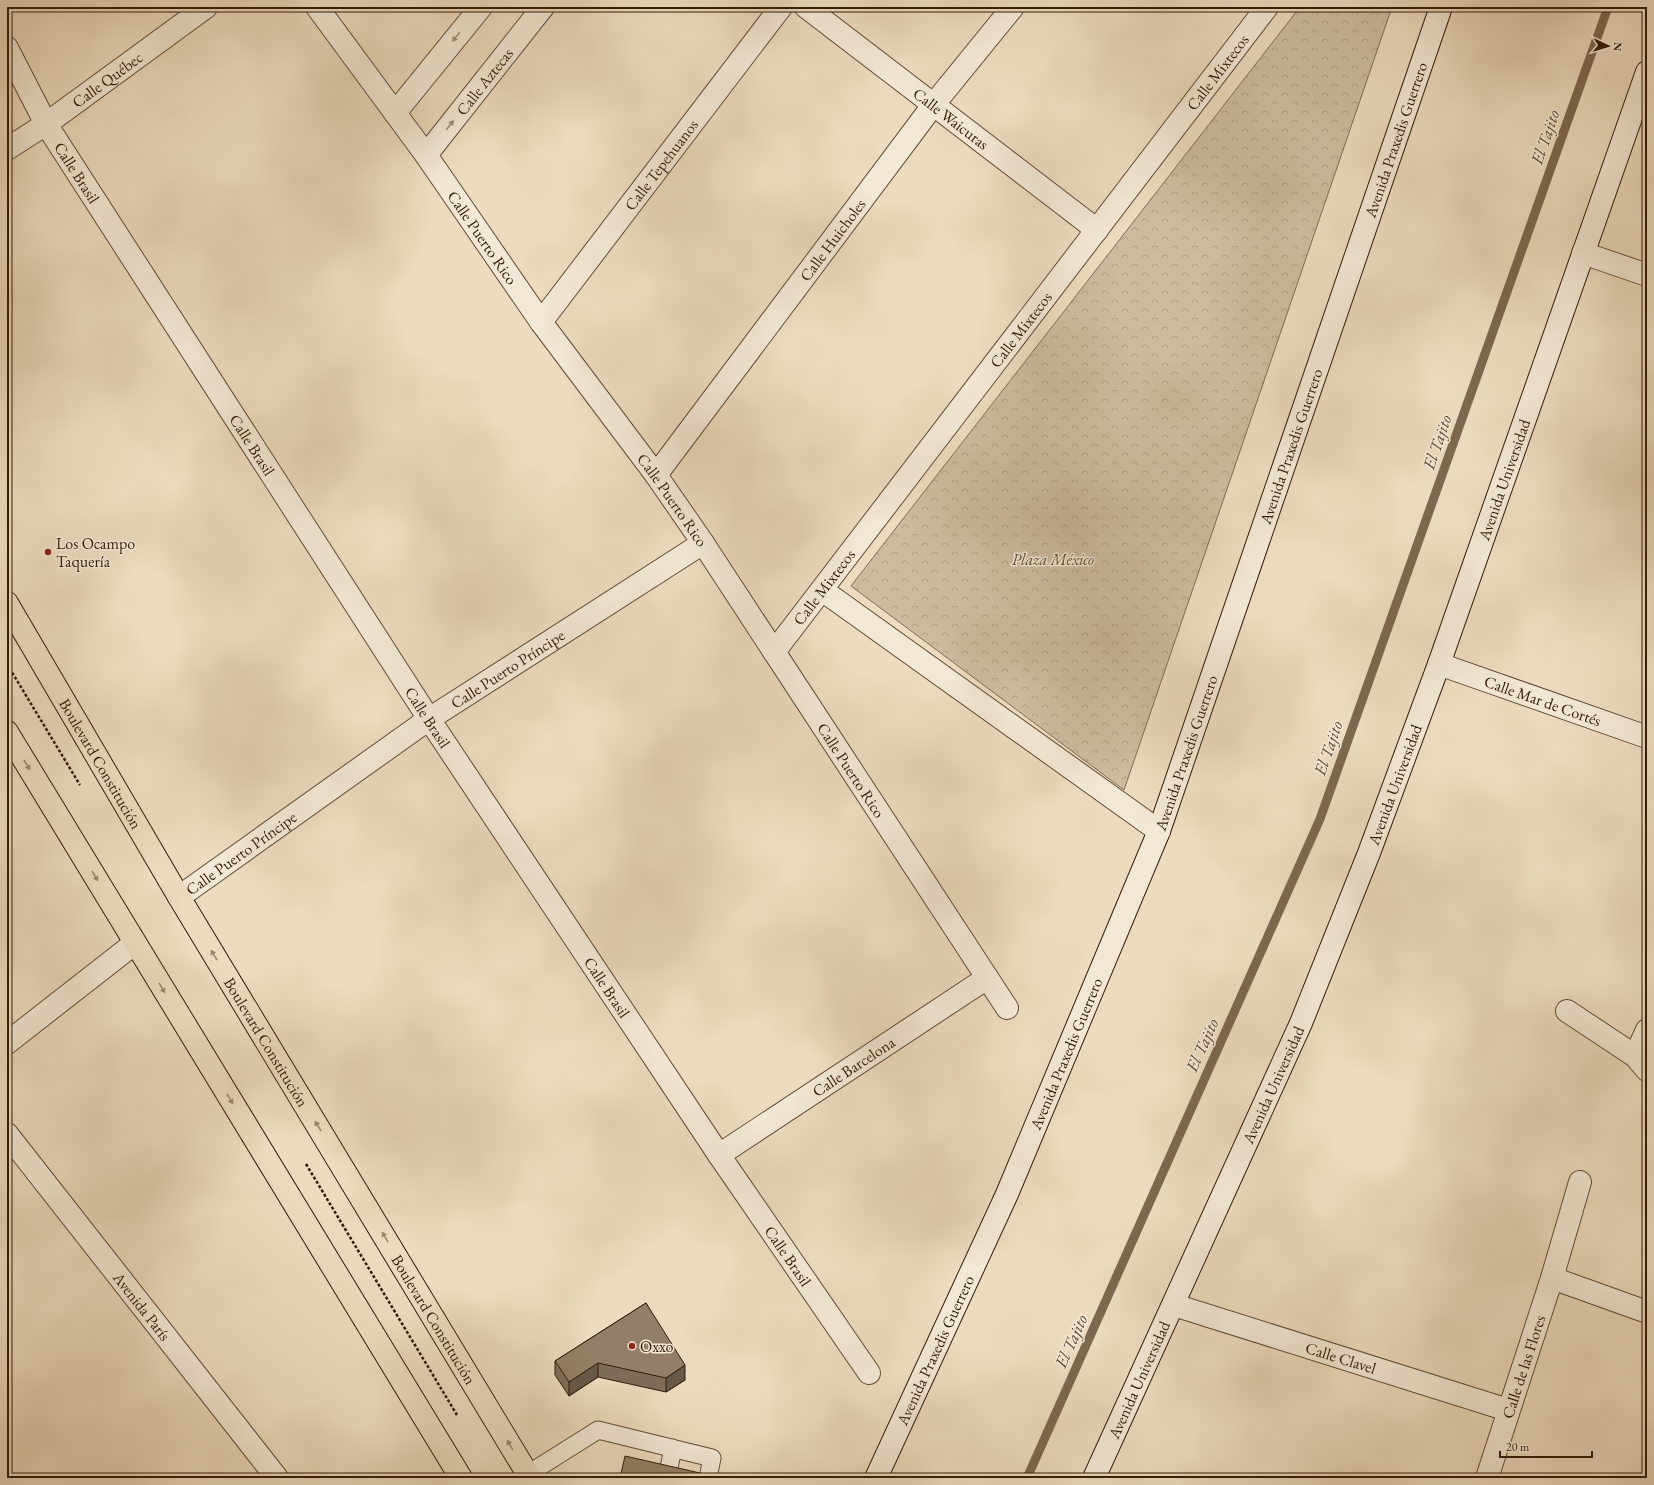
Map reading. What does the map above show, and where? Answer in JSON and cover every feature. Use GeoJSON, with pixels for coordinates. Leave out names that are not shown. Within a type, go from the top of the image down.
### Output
{"type":"FeatureCollection","features":[{"type":"Feature","properties":{"kind":"main road","name":"Boulevard Constitución"},"geometry":{"type":"LineString","coordinates":[[7,603],[179,897],[529,1476]]}},
{"type":"Feature","properties":{"kind":"main road"},"geometry":{"type":"LineString","coordinates":[[7,732],[461,1478]]}},
{"type":"Feature","properties":{"kind":"street","name":"Calle Québec"},"geometry":{"type":"LineString","coordinates":[[7,149],[46,124],[206,7]]}},
{"type":"Feature","properties":{"kind":"street","name":"Calle Puerto Rico"},"geometry":{"type":"LineString","coordinates":[[317,7],[426,155],[541,322],[656,475],[703,543],[1007,1008]]}},
{"type":"Feature","properties":{"kind":"street"},"geometry":{"type":"LineString","coordinates":[[395,113],[481,7]]}},
{"type":"Feature","properties":{"kind":"street","name":"Calle Aztecas"},"geometry":{"type":"LineString","coordinates":[[426,155],[543,7]]}},
{"type":"Feature","properties":{"kind":"street","name":"Calle Tepehuanos"},"geometry":{"type":"LineString","coordinates":[[541,322],[781,7]]}},
{"type":"Feature","properties":{"kind":"street","name":"Calle Waicuras"},"geometry":{"type":"LineString","coordinates":[[806,7],[1097,230]]}},
{"type":"Feature","properties":{"kind":"street","name":"Calle Huicholes"},"geometry":{"type":"LineString","coordinates":[[656,475],[934,104],[1013,7]]}},
{"type":"Feature","properties":{"kind":"street","name":"Calle Mixtecos"},"geometry":{"type":"LineString","coordinates":[[774,652],[1267,7]]}},
{"type":"Feature","properties":{"kind":"street","name":"Avenida Praxedis Guerrero"},"geometry":{"type":"LineString","coordinates":[[876,1478],[1007,1194],[1159,831],[1441,7]]}},
{"type":"Feature","properties":{"kind":"street","name":"Calle Brasil"},"geometry":{"type":"LineString","coordinates":[[7,48],[46,124],[429,719],[719,1155],[869,1373]]}},
{"type":"Feature","properties":{"kind":"street","name":"Avenida Universidad"},"geometry":{"type":"LineString","coordinates":[[1094,1478],[1301,1023],[1369,853],[1438,664],[1647,72]]}},
{"type":"Feature","properties":{"kind":"street"},"geometry":{"type":"LineString","coordinates":[[1583,253],[1647,275]]}},
{"type":"Feature","properties":{"kind":"street","name":"Calle Puerto Príncipe"},"geometry":{"type":"LineString","coordinates":[[179,897],[429,719],[703,543]]}},
{"type":"Feature","properties":{"kind":"street"},"geometry":{"type":"LineString","coordinates":[[822,590],[1159,831]]}},
{"type":"Feature","properties":{"kind":"street","name":"Calle Mar de Cortés"},"geometry":{"type":"LineString","coordinates":[[1438,664],[1647,737]]}},
{"type":"Feature","properties":{"kind":"street"},"geometry":{"type":"LineString","coordinates":[[7,1043],[135,943]]}},
{"type":"Feature","properties":{"kind":"street","name":"Calle Barcelona"},"geometry":{"type":"LineString","coordinates":[[719,1155],[987,978]]}},
{"type":"Feature","properties":{"kind":"street"},"geometry":{"type":"LineString","coordinates":[[1567,1011],[1641,1063],[1647,1030]]}},
{"type":"Feature","properties":{"kind":"street","name":"Avenida París"},"geometry":{"type":"LineString","coordinates":[[7,1134],[277,1478]]}},
{"type":"Feature","properties":{"kind":"street","name":"Calle de las Flores"},"geometry":{"type":"LineString","coordinates":[[1494,1476],[1508,1410],[1552,1278],[1580,1182]]}},
{"type":"Feature","properties":{"kind":"street"},"geometry":{"type":"LineString","coordinates":[[1552,1278],[1647,1312]]}},
{"type":"Feature","properties":{"kind":"street","name":"Calle Clavel"},"geometry":{"type":"LineString","coordinates":[[1174,1305],[1508,1410]]}},
{"type":"Feature","properties":{"kind":"lane"},"geometry":{"type":"LineString","coordinates":[[529,1476],[598,1430],[712,1458],[708,1478]]}},
{"type":"Feature","properties":{"kind":"lane"},"geometry":{"type":"LineString","coordinates":[[667,1478],[673,1448]]}},
{"type":"Feature","properties":{"kind":"path"},"geometry":{"type":"LineString","coordinates":[[361,1256],[459,1418]]}},
{"type":"Feature","properties":{"kind":"green space","name":"Plaza México"},"geometry":{"type":"Polygon","coordinates":[[[1300,7],[1392,7],[1124,790],[851,586],[1300,7]]]}},
{"type":"Feature","properties":{"kind":"building","name":"Oxxo"},"geometry":{"type":"Polygon","coordinates":[[[646,1303],[685,1365],[666,1378],[598,1363],[569,1382],[555,1361],[646,1303]]]}},
{"type":"Feature","properties":{"kind":"building"},"geometry":{"type":"Polygon","coordinates":[[[625,1456],[722,1478],[620,1478],[625,1456]]]}},
{"type":"Feature","properties":{"kind":"waterway","name":"El Tajito"},"geometry":{"type":"LineString","coordinates":[[1027,1478],[1320,819],[1608,7]]}},
{"type":"Feature","properties":{"kind":"place","name":"Los Ocampo Taquería"},"geometry":{"type":"Point","coordinates":[48,552]}},
{"type":"Feature","properties":{"kind":"place","name":"Oxxo"},"geometry":{"type":"Point","coordinates":[632,1346]}}]}
